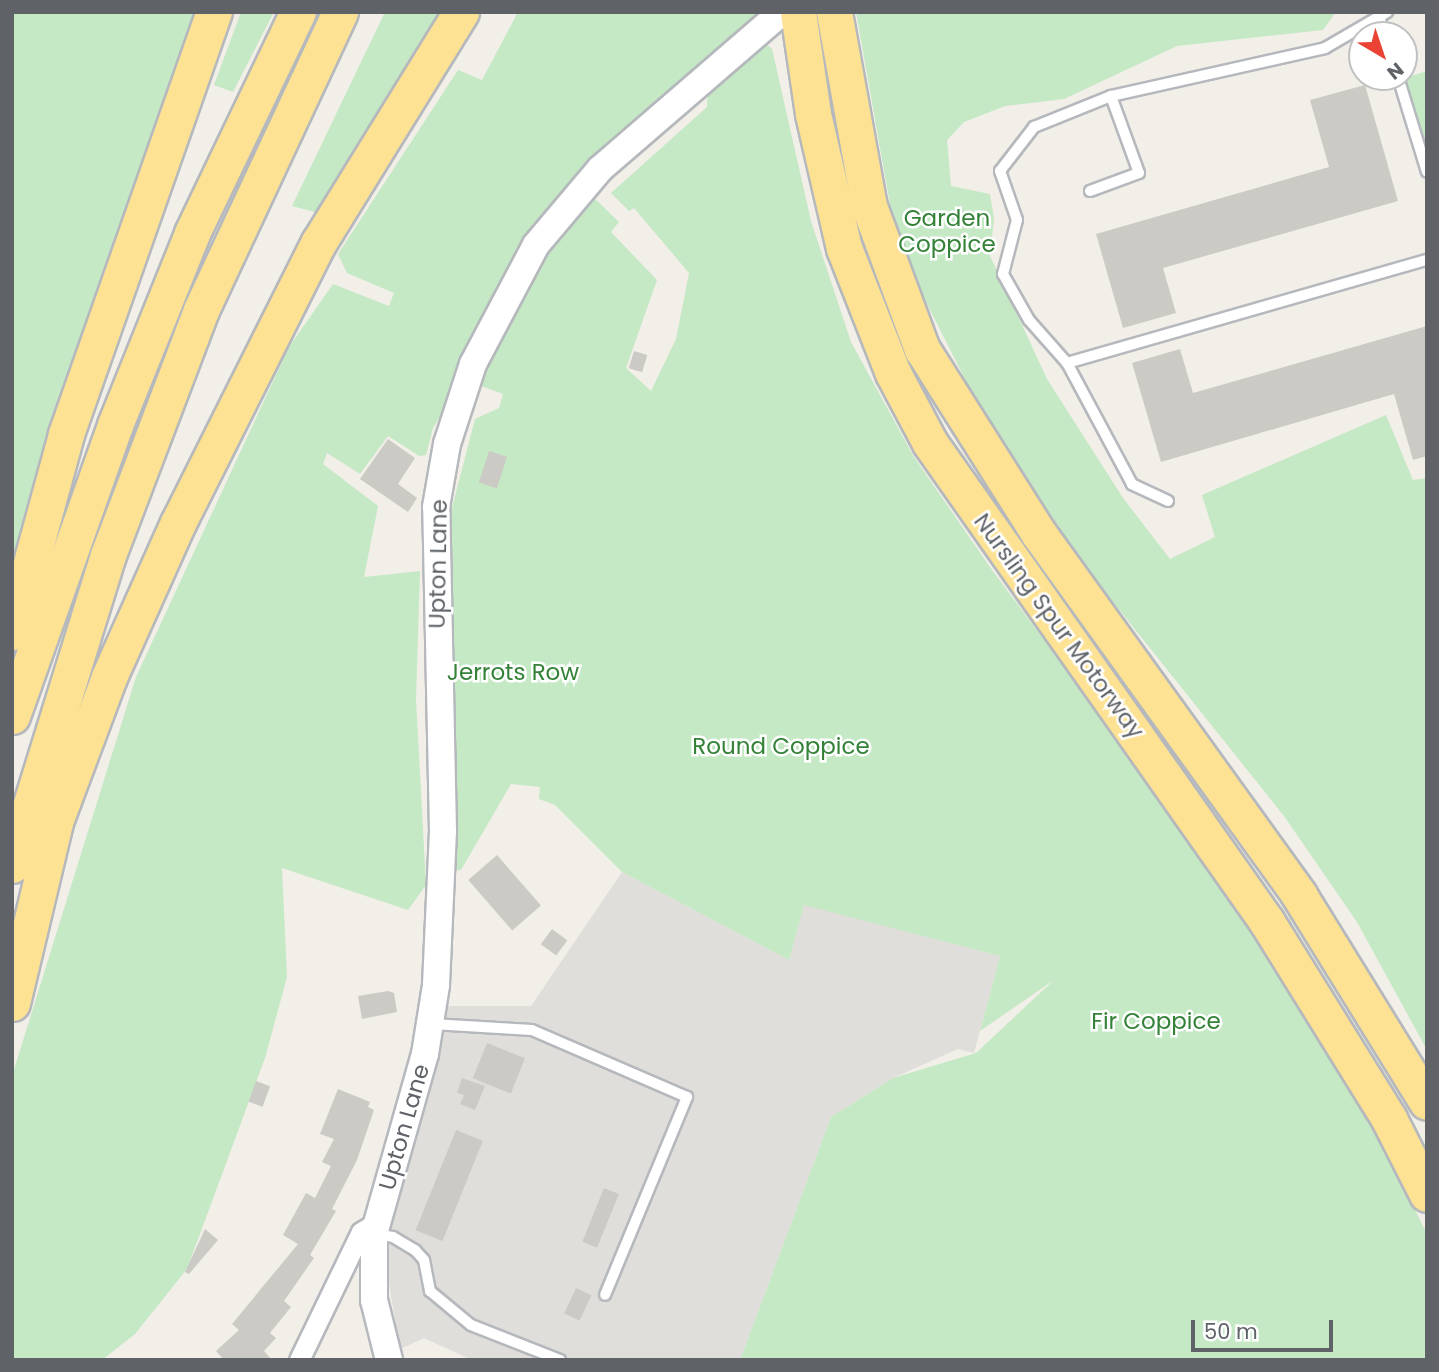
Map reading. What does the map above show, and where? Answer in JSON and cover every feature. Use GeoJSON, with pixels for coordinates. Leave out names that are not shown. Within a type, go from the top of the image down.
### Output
{"type":"FeatureCollection","features":[{"type":"Feature","properties":{"kind":"highway"},"geometry":{"type":"LineString","coordinates":[[12,632],[66,433],[214,12]]}},
{"type":"Feature","properties":{"kind":"highway"},"geometry":{"type":"LineString","coordinates":[[12,716],[115,425],[187,245],[298,12]]}},
{"type":"Feature","properties":{"kind":"highway"},"geometry":{"type":"LineString","coordinates":[[12,864],[108,555],[186,349],[287,119],[340,12]]}},
{"type":"Feature","properties":{"kind":"highway"},"geometry":{"type":"LineString","coordinates":[[12,1003],[56,819],[109,677],[177,523],[319,242],[461,12]]}},
{"type":"Feature","properties":{"kind":"highway","name":"Nursling Spur Motorway"},"geometry":{"type":"LineString","coordinates":[[834,12],[869,206],[922,349],[1039,534],[1299,895],[1427,1102]]}},
{"type":"Feature","properties":{"kind":"highway","name":"Nursling Spur Motorway"},"geometry":{"type":"LineString","coordinates":[[793,16],[844,248],[893,373],[930,443],[1267,922],[1389,1119],[1427,1194]]}},
{"type":"Feature","properties":{"kind":"street","name":"Upton Lane"},"geometry":{"type":"LineString","coordinates":[[389,1360],[374,1300],[375,1228],[431,1024],[443,831],[436,507],[447,444],[473,364],[536,245],[586,184],[669,106],[793,16]]}},
{"type":"Feature","properties":{"kind":"street"},"geometry":{"type":"LineString","coordinates":[[299,1360],[361,1232],[375,1228]]}},
{"type":"Feature","properties":{"kind":"lane"},"geometry":{"type":"LineString","coordinates":[[1168,502],[1132,484],[1067,363],[1029,320],[1003,274],[1017,220],[1000,171],[1034,128],[1111,96],[1325,48],[1383,15]]}},
{"type":"Feature","properties":{"kind":"lane"},"geometry":{"type":"LineString","coordinates":[[1402,91],[1427,172]]}},
{"type":"Feature","properties":{"kind":"lane"},"geometry":{"type":"LineString","coordinates":[[1090,191],[1139,173],[1111,96]]}},
{"type":"Feature","properties":{"kind":"lane"},"geometry":{"type":"LineString","coordinates":[[1067,363],[1427,260]]}},
{"type":"Feature","properties":{"kind":"lane"},"geometry":{"type":"LineString","coordinates":[[431,1024],[532,1030],[687,1097],[605,1295]]}},
{"type":"Feature","properties":{"kind":"lane"},"geometry":{"type":"LineString","coordinates":[[375,1228],[415,1250],[424,1260],[430,1291],[471,1325],[560,1360]]}},
{"type":"Feature","properties":{"kind":"shaded area"},"geometry":{"type":"Polygon","coordinates":[[[622,872],[789,960],[804,904],[1000,956],[974,1053],[958,1049],[893,1078],[831,1117],[740,1360],[472,1360],[424,1338],[400,1349],[383,1248],[442,1006],[531,1006],[622,872]]]}},
{"type":"Feature","properties":{"kind":"green space"},"geometry":{"type":"Polygon","coordinates":[[[12,12],[199,12],[12,586],[12,12]]]}},
{"type":"Feature","properties":{"kind":"green space"},"geometry":{"type":"Polygon","coordinates":[[[241,12],[274,12],[233,92],[214,85],[241,12]]]}},
{"type":"Feature","properties":{"kind":"green space"},"geometry":{"type":"Polygon","coordinates":[[[385,12],[447,12],[322,214],[292,206],[385,12]]]}},
{"type":"Feature","properties":{"kind":"green space"},"geometry":{"type":"Polygon","coordinates":[[[518,12],[770,12],[594,161],[433,428],[426,455],[419,456],[388,436],[360,474],[327,453],[323,464],[378,506],[364,577],[420,571],[416,699],[426,885],[408,910],[282,868],[287,977],[265,1058],[187,1269],[135,1334],[102,1360],[12,1360],[12,1076],[136,677],[289,347],[333,284],[389,306],[394,293],[347,273],[338,254],[458,70],[482,80],[518,12]]]}},
{"type":"Feature","properties":{"kind":"green space","name":"Garden Coppice"},"geometry":{"type":"Polygon","coordinates":[[[856,12],[1336,12],[1323,30],[1177,46],[1064,99],[1005,106],[964,122],[947,140],[951,186],[990,194],[994,219],[990,256],[1047,379],[1123,498],[1170,559],[1215,537],[1202,495],[1386,415],[1413,480],[1427,478],[1427,1050],[1357,922],[1284,816],[1062,538],[967,383],[918,286],[891,210],[856,12]]]}},
{"type":"Feature","properties":{"kind":"green space"},"geometry":{"type":"Polygon","coordinates":[[[761,39],[772,49],[811,221],[851,342],[914,457],[992,570],[1253,920],[1359,1097],[1427,1234],[1427,1360],[740,1360],[831,1117],[893,1078],[976,1053],[1054,980],[980,1031],[1000,956],[804,905],[789,960],[622,872],[555,805],[539,799],[540,787],[511,784],[461,870],[448,871],[448,523],[475,419],[499,408],[503,394],[476,384],[540,257],[589,193],[619,222],[611,232],[657,280],[626,368],[651,391],[676,339],[689,273],[634,208],[629,211],[611,193],[707,107],[708,84],[761,39]]]}},
{"type":"Feature","properties":{"kind":"green space"},"geometry":{"type":"Polygon","coordinates":[[[1427,71],[1427,154],[1409,91],[1418,91],[1418,74],[1427,71]]]}},
{"type":"Feature","properties":{"kind":"building"},"geometry":{"type":"Polygon","coordinates":[[[1348,90],[1367,91],[1398,201],[1163,268],[1176,313],[1123,328],[1096,234],[1329,167],[1310,100],[1348,90]]]}},
{"type":"Feature","properties":{"kind":"building"},"geometry":{"type":"Polygon","coordinates":[[[1427,326],[1427,456],[1413,460],[1394,394],[1161,462],[1132,363],[1180,349],[1193,393],[1427,326]]]}},
{"type":"Feature","properties":{"kind":"building"},"geometry":{"type":"Polygon","coordinates":[[[634,351],[647,355],[642,372],[629,368],[634,351]]]}},
{"type":"Feature","properties":{"kind":"building"},"geometry":{"type":"Polygon","coordinates":[[[388,439],[415,458],[398,484],[417,498],[408,512],[360,479],[388,439]]]}},
{"type":"Feature","properties":{"kind":"building"},"geometry":{"type":"Polygon","coordinates":[[[489,451],[507,457],[497,488],[479,482],[489,451]]]}},
{"type":"Feature","properties":{"kind":"building"},"geometry":{"type":"Polygon","coordinates":[[[497,855],[541,906],[512,930],[468,880],[497,855]]]}},
{"type":"Feature","properties":{"kind":"building"},"geometry":{"type":"Polygon","coordinates":[[[552,929],[567,940],[556,956],[541,944],[552,929]]]}},
{"type":"Feature","properties":{"kind":"building"},"geometry":{"type":"Polygon","coordinates":[[[388,991],[394,993],[397,1012],[362,1019],[358,996],[388,991]]]}},
{"type":"Feature","properties":{"kind":"building"},"geometry":{"type":"Polygon","coordinates":[[[487,1043],[525,1058],[511,1094],[473,1078],[487,1043]]]}},
{"type":"Feature","properties":{"kind":"building"},"geometry":{"type":"Polygon","coordinates":[[[462,1078],[485,1086],[475,1110],[460,1104],[464,1095],[457,1093],[462,1078]]]}},
{"type":"Feature","properties":{"kind":"building"},"geometry":{"type":"Polygon","coordinates":[[[256,1081],[270,1086],[263,1107],[248,1102],[256,1081]]]}},
{"type":"Feature","properties":{"kind":"building"},"geometry":{"type":"Polygon","coordinates":[[[338,1089],[370,1102],[368,1107],[374,1110],[357,1160],[332,1209],[336,1211],[310,1255],[314,1258],[284,1301],[291,1307],[270,1333],[276,1338],[264,1351],[272,1360],[224,1360],[216,1351],[239,1330],[232,1324],[298,1244],[283,1235],[306,1193],[315,1198],[331,1166],[322,1162],[334,1139],[320,1134],[338,1089]]]}},
{"type":"Feature","properties":{"kind":"building"},"geometry":{"type":"Polygon","coordinates":[[[456,1130],[483,1141],[442,1241],[416,1230],[456,1130]]]}},
{"type":"Feature","properties":{"kind":"building"},"geometry":{"type":"Polygon","coordinates":[[[604,1188],[619,1194],[597,1248],[582,1242],[604,1188]]]}},
{"type":"Feature","properties":{"kind":"building"},"geometry":{"type":"Polygon","coordinates":[[[205,1229],[218,1240],[189,1274],[185,1272],[205,1229]]]}},
{"type":"Feature","properties":{"kind":"building"},"geometry":{"type":"Polygon","coordinates":[[[576,1288],[591,1295],[580,1321],[564,1313],[576,1288]]]}},
{"type":"Feature","properties":{"kind":"park label","name":"Jerrots Row"},"geometry":{"type":"Point","coordinates":[513,672]}},
{"type":"Feature","properties":{"kind":"park label","name":"Round Coppice"},"geometry":{"type":"Point","coordinates":[781,746]}},
{"type":"Feature","properties":{"kind":"park label","name":"Fir Coppice"},"geometry":{"type":"Point","coordinates":[1156,1021]}}]}
